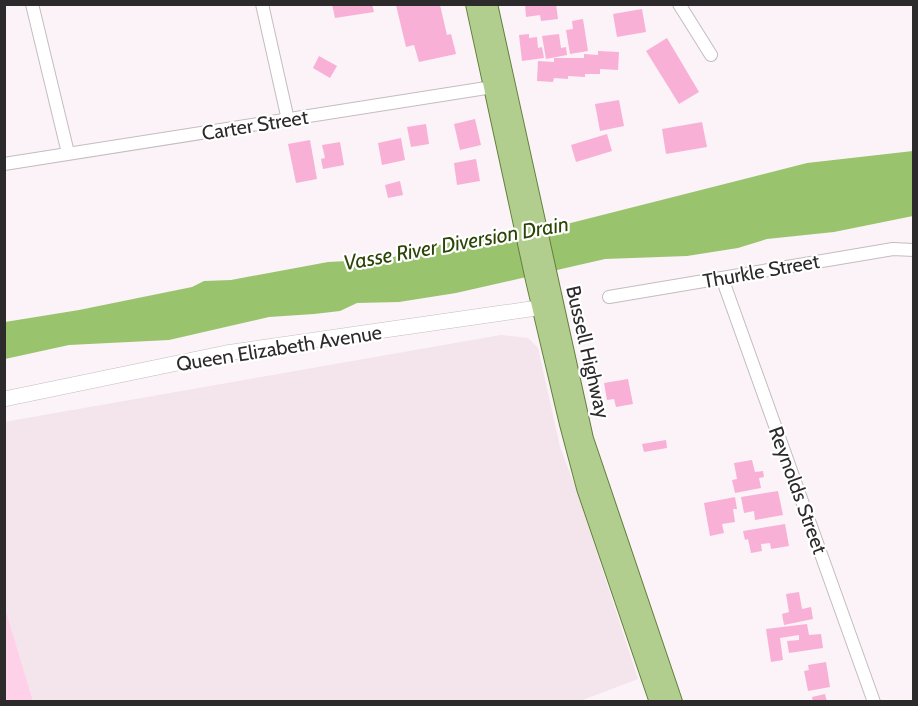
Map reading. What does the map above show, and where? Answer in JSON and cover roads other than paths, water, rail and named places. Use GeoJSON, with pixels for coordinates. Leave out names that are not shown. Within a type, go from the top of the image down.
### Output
{"type":"FeatureCollection","features":[{"type":"Feature","properties":{"kind":"main road","name":"Bussell Highway"},"geometry":{"type":"LineString","coordinates":[[475,4],[500,85]]}},
{"type":"Feature","properties":{"kind":"main road","name":"Bussell Highway"},"geometry":{"type":"LineString","coordinates":[[488,4],[500,85],[548,306],[568,424],[586,488],[658,702]]}},
{"type":"Feature","properties":{"kind":"main road","name":"Bussell Highway"},"geometry":{"type":"LineString","coordinates":[[548,306],[584,439],[673,702]]}},
{"type":"Feature","properties":{"kind":"street"},"geometry":{"type":"LineString","coordinates":[[32,4],[68,153]]}},
{"type":"Feature","properties":{"kind":"street"},"geometry":{"type":"LineString","coordinates":[[262,4],[288,120]]}},
{"type":"Feature","properties":{"kind":"street"},"geometry":{"type":"LineString","coordinates":[[679,4],[711,55]]}},
{"type":"Feature","properties":{"kind":"street","name":"Carter Street"},"geometry":{"type":"LineString","coordinates":[[4,164],[500,85]]}},
{"type":"Feature","properties":{"kind":"street","name":"Thurkle Street"},"geometry":{"type":"LineString","coordinates":[[609,297],[893,249],[914,250]]}},
{"type":"Feature","properties":{"kind":"street","name":"Reynolds Street"},"geometry":{"type":"LineString","coordinates":[[722,278],[874,702]]}},
{"type":"Feature","properties":{"kind":"street","name":"Queen Elizabeth Avenue"},"geometry":{"type":"LineString","coordinates":[[4,399],[226,353],[548,306]]}},
{"type":"Feature","properties":{"kind":"water","name":"Vasse River Diversion Drain"},"geometry":{"type":"Polygon","coordinates":[[[913,151],[913,216],[834,232],[767,239],[738,248],[687,256],[605,259],[456,293],[399,302],[357,303],[340,311],[269,317],[169,340],[69,345],[5,359],[5,322],[79,310],[192,287],[204,281],[231,280],[328,262],[386,259],[466,238],[551,228],[807,163],[913,151]]]}}]}
